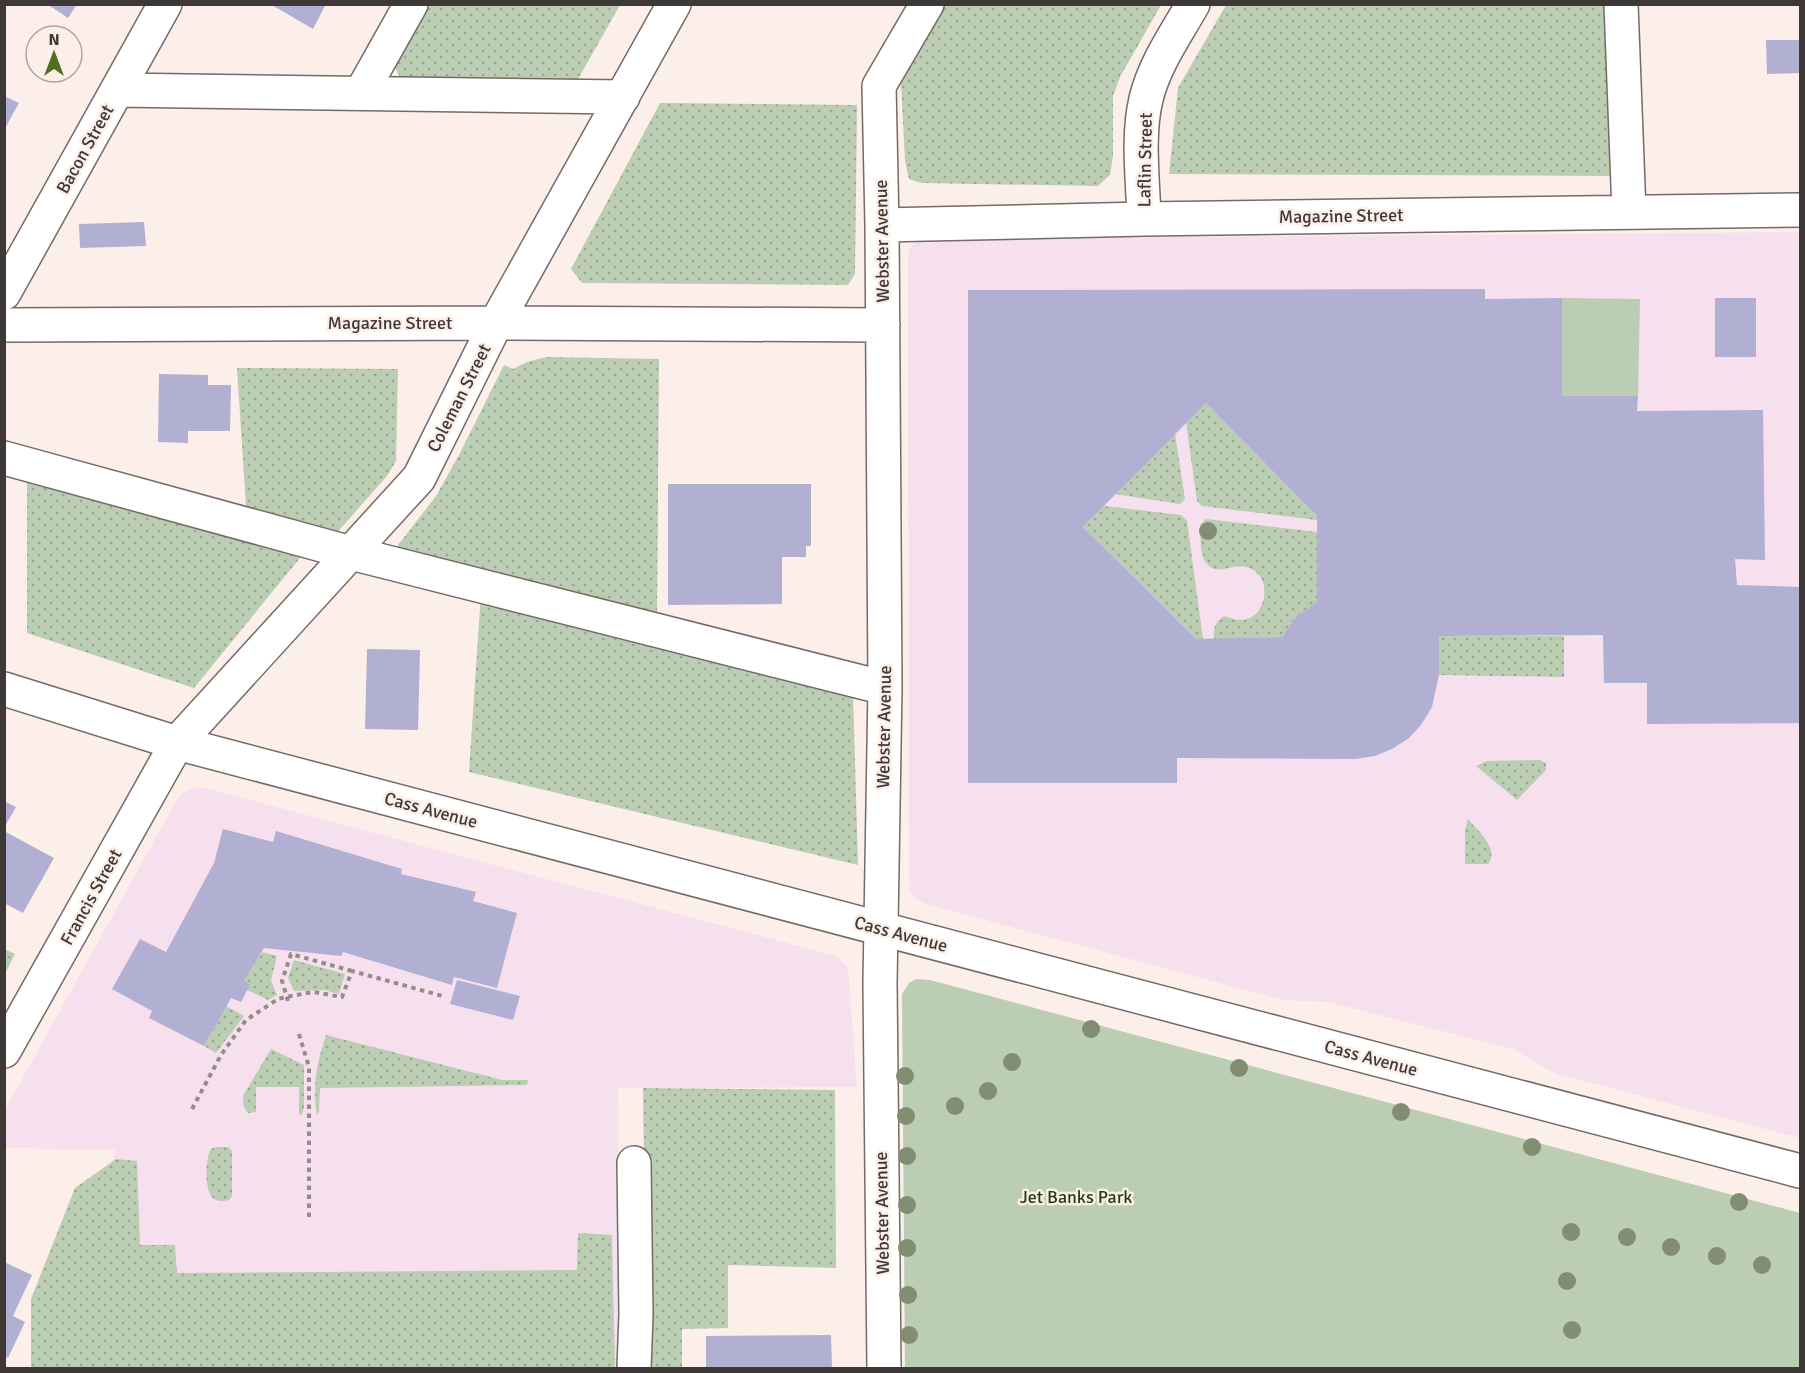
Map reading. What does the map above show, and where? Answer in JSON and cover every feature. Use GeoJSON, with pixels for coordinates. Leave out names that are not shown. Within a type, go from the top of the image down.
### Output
{"type":"FeatureCollection","features":[{"type":"Feature","properties":{"kind":"street","name":"Bacon Street"},"geometry":{"type":"LineString","coordinates":[[4,293],[165,4]]}},
{"type":"Feature","properties":{"kind":"street"},"geometry":{"type":"LineString","coordinates":[[361,93],[411,4]]}},
{"type":"Feature","properties":{"kind":"street","name":"Coleman Street"},"geometry":{"type":"LineString","coordinates":[[177,743],[418,478],[496,323],[674,4]]}},
{"type":"Feature","properties":{"kind":"street","name":"Webster Avenue"},"geometry":{"type":"LineString","coordinates":[[884,1368],[881,928],[885,688],[879,86],[927,4]]}},
{"type":"Feature","properties":{"kind":"street","name":"Laflin Street"},"geometry":{"type":"LineString","coordinates":[[1144,219],[1142,130],[1146,99],[1157,68],[1193,4]]}},
{"type":"Feature","properties":{"kind":"street"},"geometry":{"type":"LineString","coordinates":[[1621,4],[1629,212]]}},
{"type":"Feature","properties":{"kind":"street"},"geometry":{"type":"LineString","coordinates":[[117,90],[623,96]]}},
{"type":"Feature","properties":{"kind":"street","name":"Magazine Street"},"geometry":{"type":"LineString","coordinates":[[882,225],[1800,210]]}},
{"type":"Feature","properties":{"kind":"street","name":"Magazine Street"},"geometry":{"type":"LineString","coordinates":[[4,325],[496,323],[883,326]]}},
{"type":"Feature","properties":{"kind":"street"},"geometry":{"type":"LineString","coordinates":[[4,458],[351,553],[885,688]]}},
{"type":"Feature","properties":{"kind":"street","name":"Cass Avenue"},"geometry":{"type":"LineString","coordinates":[[4,689],[177,743],[1800,1171]]}},
{"type":"Feature","properties":{"kind":"street","name":"Francis Street"},"geometry":{"type":"LineString","coordinates":[[4,1052],[177,743]]}},
{"type":"Feature","properties":{"kind":"street"},"geometry":{"type":"LineString","coordinates":[[634,1163],[636,1314],[634,1368]]}},
{"type":"Feature","properties":{"kind":"path"},"geometry":{"type":"LineString","coordinates":[[287,999],[282,981],[291,954],[446,997]]}},
{"type":"Feature","properties":{"kind":"path"},"geometry":{"type":"LineString","coordinates":[[192,1109],[221,1055],[246,1020],[278,999],[313,992],[342,997],[352,971]]}},
{"type":"Feature","properties":{"kind":"path"},"geometry":{"type":"LineString","coordinates":[[299,1034],[309,1067],[309,1221]]}},
{"type":"Feature","properties":{"kind":"shaded area"},"geometry":{"type":"Polygon","coordinates":[[[1800,232],[1800,1138],[1554,1073],[1513,1049],[1328,1002],[1283,1000],[926,904],[915,899],[910,892],[909,880],[908,255],[910,247],[926,239],[1800,232]]]}},
{"type":"Feature","properties":{"kind":"shaded area"},"geometry":{"type":"Polygon","coordinates":[[[195,787],[836,956],[848,968],[857,1087],[618,1088],[620,1368],[109,1368],[115,1150],[5,1148],[5,1110],[176,801],[184,792],[195,787]]]}},
{"type":"Feature","properties":{"kind":"green space"},"geometry":{"type":"Polygon","coordinates":[[[417,5],[620,5],[578,79],[566,82],[401,79],[392,62],[417,5]]]}},
{"type":"Feature","properties":{"kind":"green space"},"geometry":{"type":"Polygon","coordinates":[[[945,5],[1161,5],[1120,77],[1113,96],[1113,156],[1110,175],[1098,186],[921,183],[909,179],[905,161],[901,83],[945,5]]]}},
{"type":"Feature","properties":{"kind":"green space"},"geometry":{"type":"Polygon","coordinates":[[[1226,5],[1605,5],[1611,176],[1169,174],[1178,88],[1226,5]]]}},
{"type":"Feature","properties":{"kind":"green space"},"geometry":{"type":"Polygon","coordinates":[[[660,103],[857,105],[855,274],[848,285],[582,283],[571,269],[660,103]]]}},
{"type":"Feature","properties":{"kind":"green space"},"geometry":{"type":"Polygon","coordinates":[[[1562,298],[1640,299],[1638,396],[1562,396],[1562,298]]]}},
{"type":"Feature","properties":{"kind":"green space"},"geometry":{"type":"Polygon","coordinates":[[[546,357],[659,359],[657,623],[392,553],[436,496],[504,365],[513,369],[546,357]]]}},
{"type":"Feature","properties":{"kind":"green space"},"geometry":{"type":"Polygon","coordinates":[[[237,368],[398,369],[396,461],[387,476],[333,537],[246,506],[237,368]]]}},
{"type":"Feature","properties":{"kind":"green space"},"geometry":{"type":"Polygon","coordinates":[[[1206,403],[1317,516],[1317,520],[1202,506],[1197,501],[1186,422],[1206,403]]]}},
{"type":"Feature","properties":{"kind":"green space"},"geometry":{"type":"Polygon","coordinates":[[[1175,433],[1185,499],[1180,504],[1115,494],[1175,433]]]}},
{"type":"Feature","properties":{"kind":"green space"},"geometry":{"type":"Polygon","coordinates":[[[27,472],[304,553],[194,688],[27,633],[27,472]]]}},
{"type":"Feature","properties":{"kind":"green space"},"geometry":{"type":"Polygon","coordinates":[[[1104,506],[1181,515],[1187,521],[1203,639],[1196,639],[1083,527],[1104,506]]]}},
{"type":"Feature","properties":{"kind":"green space"},"geometry":{"type":"Polygon","coordinates":[[[1206,519],[1317,532],[1317,602],[1296,617],[1282,637],[1214,639],[1215,626],[1224,616],[1243,620],[1256,614],[1261,608],[1264,585],[1256,572],[1249,568],[1242,566],[1218,569],[1208,565],[1202,552],[1200,525],[1206,519]]]}},
{"type":"Feature","properties":{"kind":"green space"},"geometry":{"type":"Polygon","coordinates":[[[481,593],[853,694],[858,865],[469,772],[481,593]]]}},
{"type":"Feature","properties":{"kind":"green space"},"geometry":{"type":"Polygon","coordinates":[[[1439,636],[1564,636],[1564,677],[1439,675],[1439,636]]]}},
{"type":"Feature","properties":{"kind":"green space"},"geometry":{"type":"Polygon","coordinates":[[[1540,760],[1546,763],[1546,770],[1517,800],[1476,766],[1487,761],[1540,760]]]}},
{"type":"Feature","properties":{"kind":"green space"},"geometry":{"type":"Polygon","coordinates":[[[1468,819],[1490,846],[1491,858],[1488,864],[1465,864],[1465,830],[1468,819]]]}},
{"type":"Feature","properties":{"kind":"green space"},"geometry":{"type":"Polygon","coordinates":[[[5,949],[15,954],[5,974],[5,949]]]}},
{"type":"Feature","properties":{"kind":"green space"},"geometry":{"type":"Polygon","coordinates":[[[262,952],[277,956],[271,980],[277,995],[268,1000],[247,990],[244,981],[262,952]]]}},
{"type":"Feature","properties":{"kind":"green space"},"geometry":{"type":"Polygon","coordinates":[[[294,960],[345,974],[339,994],[325,990],[294,991],[288,978],[294,960]]]}},
{"type":"Feature","properties":{"kind":"green space","name":"Jet Banks Park"},"geometry":{"type":"Polygon","coordinates":[[[916,979],[930,980],[1800,1213],[1800,1368],[905,1368],[902,994],[909,983],[916,979]]]}},
{"type":"Feature","properties":{"kind":"green space"},"geometry":{"type":"Polygon","coordinates":[[[226,1006],[244,1016],[216,1053],[204,1046],[226,1006]]]}},
{"type":"Feature","properties":{"kind":"green space"},"geometry":{"type":"Polygon","coordinates":[[[326,1035],[502,1080],[528,1080],[527,1085],[320,1088],[317,1115],[316,1074],[326,1035]]]}},
{"type":"Feature","properties":{"kind":"green space"},"geometry":{"type":"Polygon","coordinates":[[[271,1049],[304,1065],[302,1115],[299,1114],[299,1087],[256,1087],[256,1112],[248,1113],[245,1108],[244,1094],[271,1049]]]}},
{"type":"Feature","properties":{"kind":"green space"},"geometry":{"type":"Polygon","coordinates":[[[643,1088],[835,1090],[836,1268],[728,1265],[728,1328],[682,1329],[682,1367],[647,1367],[643,1088]]]}},
{"type":"Feature","properties":{"kind":"green space"},"geometry":{"type":"Polygon","coordinates":[[[216,1147],[228,1147],[232,1151],[232,1196],[229,1200],[216,1200],[208,1190],[206,1175],[209,1153],[216,1147]]]}},
{"type":"Feature","properties":{"kind":"green space"},"geometry":{"type":"Polygon","coordinates":[[[116,1159],[137,1161],[140,1245],[175,1245],[177,1273],[577,1270],[578,1233],[612,1235],[615,1368],[31,1368],[31,1299],[75,1188],[116,1159]]]}},
{"type":"Feature","properties":{"kind":"building"},"geometry":{"type":"Polygon","coordinates":[[[47,4],[77,4],[68,18],[47,4]]]}},
{"type":"Feature","properties":{"kind":"building"},"geometry":{"type":"Polygon","coordinates":[[[270,4],[326,4],[313,29],[270,4]]]}},
{"type":"Feature","properties":{"kind":"building"},"geometry":{"type":"Polygon","coordinates":[[[1766,40],[1800,40],[1800,73],[1767,74],[1766,40]]]}},
{"type":"Feature","properties":{"kind":"building"},"geometry":{"type":"Polygon","coordinates":[[[4,96],[19,103],[4,130],[4,96]]]}},
{"type":"Feature","properties":{"kind":"building"},"geometry":{"type":"Polygon","coordinates":[[[144,222],[146,246],[80,248],[79,224],[144,222]]]}},
{"type":"Feature","properties":{"kind":"building"},"geometry":{"type":"Polygon","coordinates":[[[1485,289],[1485,299],[1562,298],[1562,396],[1638,396],[1637,411],[1763,410],[1765,560],[1735,559],[1737,585],[1800,587],[1800,723],[1647,724],[1647,683],[1604,683],[1603,635],[1439,636],[1439,675],[1432,707],[1421,725],[1409,738],[1375,756],[1355,759],[1177,758],[1177,783],[968,783],[968,290],[1485,289]],[[1206,403],[1083,527],[1196,639],[1282,637],[1296,617],[1317,602],[1317,516],[1206,403]]]}},
{"type":"Feature","properties":{"kind":"building"},"geometry":{"type":"Polygon","coordinates":[[[1715,298],[1756,298],[1756,357],[1715,357],[1715,298]]]}},
{"type":"Feature","properties":{"kind":"building"},"geometry":{"type":"Polygon","coordinates":[[[159,374],[208,375],[208,385],[231,385],[230,431],[188,431],[188,443],[158,442],[159,374]]]}},
{"type":"Feature","properties":{"kind":"building"},"geometry":{"type":"Polygon","coordinates":[[[668,484],[811,484],[811,546],[806,546],[806,557],[782,557],[782,604],[668,605],[668,484]]]}},
{"type":"Feature","properties":{"kind":"building"},"geometry":{"type":"Polygon","coordinates":[[[367,649],[420,650],[418,730],[365,729],[367,649]]]}},
{"type":"Feature","properties":{"kind":"building"},"geometry":{"type":"Polygon","coordinates":[[[4,801],[16,807],[4,828],[4,801]]]}},
{"type":"Feature","properties":{"kind":"building"},"geometry":{"type":"Polygon","coordinates":[[[223,829],[273,842],[276,831],[402,869],[401,874],[476,892],[473,901],[517,913],[497,988],[454,977],[452,985],[343,952],[341,956],[264,948],[244,981],[250,985],[241,1002],[231,998],[204,1046],[149,1018],[152,1011],[112,989],[140,939],[166,952],[214,863],[223,829]]]}},
{"type":"Feature","properties":{"kind":"building"},"geometry":{"type":"Polygon","coordinates":[[[4,831],[54,858],[23,913],[4,903],[4,831]]]}},
{"type":"Feature","properties":{"kind":"building"},"geometry":{"type":"Polygon","coordinates":[[[457,980],[520,996],[513,1020],[450,1004],[457,980]]]}},
{"type":"Feature","properties":{"kind":"building"},"geometry":{"type":"Polygon","coordinates":[[[4,1262],[32,1275],[13,1316],[25,1322],[8,1358],[4,1356],[4,1262]]]}},
{"type":"Feature","properties":{"kind":"building"},"geometry":{"type":"Polygon","coordinates":[[[831,1335],[832,1368],[706,1368],[706,1336],[831,1335]]]}}]}
